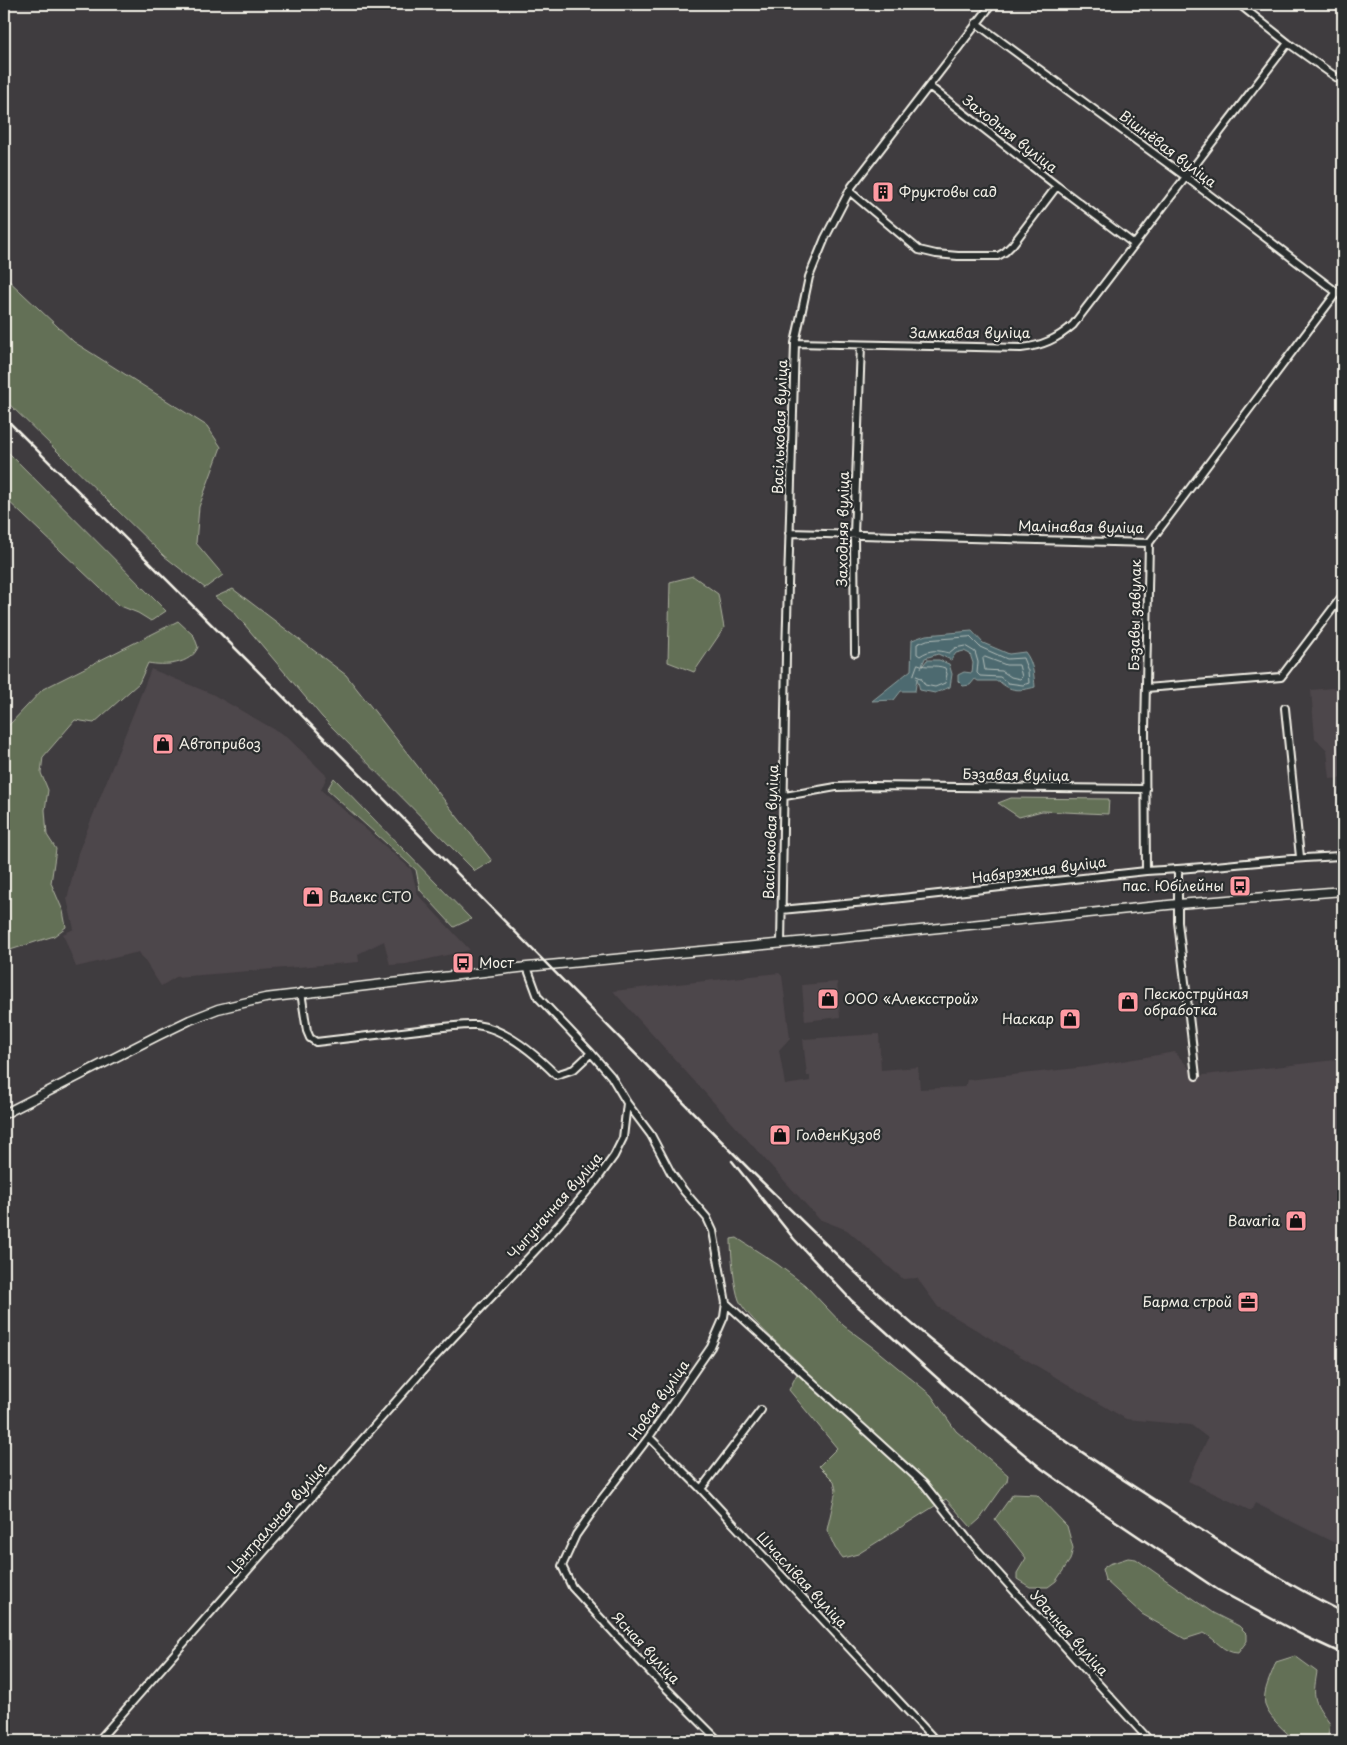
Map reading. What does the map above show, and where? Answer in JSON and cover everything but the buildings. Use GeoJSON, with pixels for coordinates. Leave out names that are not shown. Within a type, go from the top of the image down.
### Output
{"type":"FeatureCollection","features":[{"type":"Feature","properties":{"kind":"street","name":"Васільковая вуліца"},"geometry":{"type":"LineString","coordinates":[[781,944],[789,533],[795,343],[809,277],[825,238],[849,190],[992,4]]}},
{"type":"Feature","properties":{"kind":"street"},"geometry":{"type":"LineString","coordinates":[[1239,4],[1288,43],[1343,82]]}},
{"type":"Feature","properties":{"kind":"street","name":"Вішнёвая вуліца"},"geometry":{"type":"LineString","coordinates":[[976,23],[1186,177],[1343,297]]}},
{"type":"Feature","properties":{"kind":"street","name":"Замкавая вуліца"},"geometry":{"type":"LineString","coordinates":[[795,343],[1021,348],[1036,347],[1061,336],[1073,325],[1288,43]]}},
{"type":"Feature","properties":{"kind":"street","name":"Заходняя вуліца"},"geometry":{"type":"LineString","coordinates":[[849,190],[919,250],[958,256],[998,256],[1013,244],[1057,186],[929,86]]}},
{"type":"Feature","properties":{"kind":"street"},"geometry":{"type":"LineString","coordinates":[[1057,186],[1134,244]]}},
{"type":"Feature","properties":{"kind":"street","name":"Малінавая вуліца"},"geometry":{"type":"LineString","coordinates":[[789,533],[1149,543],[1337,292]]}},
{"type":"Feature","properties":{"kind":"street","name":"Заходняя вуліца"},"geometry":{"type":"LineString","coordinates":[[855,653],[854,535],[861,345]]}},
{"type":"Feature","properties":{"kind":"street","name":"Бэзавы завулак"},"geometry":{"type":"LineString","coordinates":[[1146,688],[1149,543]]}},
{"type":"Feature","properties":{"kind":"street"},"geometry":{"type":"LineString","coordinates":[[1146,871],[1146,688],[1281,677],[1343,595]]}},
{"type":"Feature","properties":{"kind":"street"},"geometry":{"type":"LineString","coordinates":[[1285,708],[1300,857]]}},
{"type":"Feature","properties":{"kind":"street","name":"Бэзавая вуліца"},"geometry":{"type":"LineString","coordinates":[[784,796],[836,787],[870,786],[1146,789]]}},
{"type":"Feature","properties":{"kind":"street","name":"Набярэжная вуліца"},"geometry":{"type":"LineString","coordinates":[[781,910],[1146,871],[1300,857],[1343,856]]}},
{"type":"Feature","properties":{"kind":"street"},"geometry":{"type":"LineString","coordinates":[[1178,869],[1178,922],[1196,1076]]}},
{"type":"Feature","properties":{"kind":"street"},"geometry":{"type":"LineString","coordinates":[[4,1114],[190,1020],[239,1003],[301,992],[527,967],[781,944],[1178,904],[1343,891]]}},
{"type":"Feature","properties":{"kind":"street"},"geometry":{"type":"LineString","coordinates":[[527,967],[538,997],[612,1076],[627,1104]]}},
{"type":"Feature","properties":{"kind":"street"},"geometry":{"type":"LineString","coordinates":[[301,992],[307,1031],[310,1038],[316,1042],[475,1025],[499,1033],[524,1047],[556,1075],[574,1069],[592,1053]]}},
{"type":"Feature","properties":{"kind":"street","name":"Новая вуліца"},"geometry":{"type":"LineString","coordinates":[[562,1566],[576,1535],[649,1437],[711,1347],[724,1317],[726,1303],[713,1231],[707,1218],[671,1173],[651,1136],[627,1104]]}},
{"type":"Feature","properties":{"kind":"street","name":"Чыгуначная вуліца"},"geometry":{"type":"LineString","coordinates":[[476,1312],[549,1236],[596,1181],[614,1156],[623,1138],[627,1104]]}},
{"type":"Feature","properties":{"kind":"street","name":"Удачная вуліца"},"geometry":{"type":"LineString","coordinates":[[726,1303],[924,1484],[970,1542],[1150,1741]]}},
{"type":"Feature","properties":{"kind":"street","name":"Цэнтральная вуліца"},"geometry":{"type":"LineString","coordinates":[[98,1741],[476,1312]]}},
{"type":"Feature","properties":{"kind":"street"},"geometry":{"type":"LineString","coordinates":[[701,1489],[761,1410]]}},
{"type":"Feature","properties":{"kind":"street","name":"Шчаслівая вуліца"},"geometry":{"type":"LineString","coordinates":[[649,1437],[701,1489],[936,1741]]}},
{"type":"Feature","properties":{"kind":"street","name":"Ясная вуліца"},"geometry":{"type":"LineString","coordinates":[[562,1566],[572,1587],[652,1674],[719,1741]]}},
{"type":"Feature","properties":{"kind":"shaded area"},"geometry":{"type":"Polygon","coordinates":[[[151,669],[212,694],[286,736],[327,776],[321,790],[411,869],[418,895],[470,950],[406,964],[390,965],[384,941],[358,954],[359,962],[176,977],[161,986],[139,952],[76,967],[63,934],[74,929],[67,899],[78,853],[151,669]]]}},
{"type":"Feature","properties":{"kind":"shaded area"},"geometry":{"type":"Polygon","coordinates":[[[1343,687],[1343,778],[1330,779],[1327,750],[1315,738],[1311,690],[1343,687]]]}},
{"type":"Feature","properties":{"kind":"shaded area"},"geometry":{"type":"Polygon","coordinates":[[[779,973],[782,976],[790,1038],[779,1050],[785,1085],[810,1081],[810,1076],[807,1076],[803,1039],[879,1034],[881,1070],[918,1067],[920,1089],[965,1087],[967,1080],[1087,1067],[1175,1052],[1196,1076],[1343,1059],[1343,1547],[1255,1503],[1251,1511],[1188,1481],[1208,1438],[1191,1425],[1126,1419],[938,1307],[917,1278],[903,1279],[847,1230],[819,1219],[613,991],[779,973]]]}},
{"type":"Feature","properties":{"kind":"shaded area"},"geometry":{"type":"Polygon","coordinates":[[[837,982],[840,1017],[805,1021],[802,985],[837,982]]]}},
{"type":"Feature","properties":{"kind":"green space"},"geometry":{"type":"Polygon","coordinates":[[[4,276],[74,342],[207,426],[221,447],[199,507],[196,543],[223,575],[205,588],[164,556],[4,399],[4,276]]]}},
{"type":"Feature","properties":{"kind":"green space"},"geometry":{"type":"Polygon","coordinates":[[[4,448],[166,611],[151,621],[138,613],[118,605],[4,497],[4,448]]]}},
{"type":"Feature","properties":{"kind":"green space"},"geometry":{"type":"Polygon","coordinates":[[[693,576],[718,594],[724,628],[694,672],[668,662],[670,582],[693,576]]]}},
{"type":"Feature","properties":{"kind":"green space"},"geometry":{"type":"Polygon","coordinates":[[[233,589],[346,675],[492,861],[475,871],[322,717],[234,612],[215,597],[233,589]]]}},
{"type":"Feature","properties":{"kind":"green space"},"geometry":{"type":"Polygon","coordinates":[[[178,621],[194,636],[198,647],[194,653],[189,658],[176,663],[148,663],[139,683],[94,723],[75,720],[43,757],[41,773],[48,790],[45,810],[47,835],[56,849],[51,883],[63,911],[66,927],[54,936],[4,952],[4,728],[43,689],[178,621]]]}},
{"type":"Feature","properties":{"kind":"green space"},"geometry":{"type":"Polygon","coordinates":[[[334,778],[471,919],[454,927],[420,890],[416,870],[327,790],[334,778]]]}},
{"type":"Feature","properties":{"kind":"green space"},"geometry":{"type":"Polygon","coordinates":[[[1011,798],[1109,799],[1108,814],[1042,811],[1019,817],[998,803],[1011,798]]]}},
{"type":"Feature","properties":{"kind":"green space"},"geometry":{"type":"Polygon","coordinates":[[[737,1238],[805,1285],[844,1326],[931,1395],[956,1431],[1008,1475],[1007,1481],[980,1519],[971,1527],[946,1499],[858,1554],[843,1558],[835,1548],[827,1530],[836,1490],[834,1481],[819,1466],[837,1448],[789,1390],[800,1364],[758,1324],[739,1300],[734,1279],[731,1245],[731,1239],[737,1238]]]}},
{"type":"Feature","properties":{"kind":"green space"},"geometry":{"type":"Polygon","coordinates":[[[1013,1494],[1037,1495],[1067,1526],[1073,1548],[1070,1560],[1056,1581],[1048,1587],[1030,1587],[1017,1579],[1017,1573],[1026,1558],[995,1519],[1013,1494]]]}},
{"type":"Feature","properties":{"kind":"green space"},"geometry":{"type":"Polygon","coordinates":[[[1128,1558],[1136,1559],[1213,1613],[1239,1626],[1247,1634],[1247,1641],[1238,1653],[1228,1651],[1204,1633],[1185,1639],[1142,1614],[1105,1580],[1102,1569],[1109,1564],[1128,1558]]]}},
{"type":"Feature","properties":{"kind":"green space"},"geometry":{"type":"Polygon","coordinates":[[[1295,1656],[1317,1672],[1316,1700],[1330,1724],[1327,1741],[1296,1741],[1274,1720],[1265,1705],[1266,1688],[1276,1662],[1295,1656]]]}},
{"type":"Feature","properties":{"kind":"water"},"geometry":{"type":"Polygon","coordinates":[[[972,631],[983,643],[1009,654],[1025,652],[1034,673],[1035,687],[1016,690],[1003,685],[999,681],[978,681],[975,679],[970,685],[963,686],[958,681],[958,675],[964,672],[972,673],[973,663],[970,654],[964,651],[956,653],[951,660],[938,654],[925,658],[921,668],[927,660],[939,660],[949,664],[952,674],[950,687],[935,693],[920,690],[917,678],[915,691],[901,691],[894,700],[872,701],[911,670],[912,640],[926,635],[972,631]]]}},
{"type":"Feature","properties":{"kind":"railway"},"geometry":{"type":"LineString","coordinates":[[4,417],[247,660],[748,1168],[883,1298],[957,1361],[1070,1444],[1226,1546],[1343,1612]]}},
{"type":"Feature","properties":{"kind":"railway"},"geometry":{"type":"LineString","coordinates":[[732,1161],[794,1239],[852,1301],[988,1424],[1042,1469],[1218,1590],[1304,1636],[1343,1654]]}},
{"type":"Feature","properties":{"kind":"place","name":"Фруктовы сад"},"geometry":{"type":"Point","coordinates":[883,192]}},
{"type":"Feature","properties":{"kind":"place","name":"Автопривоз"},"geometry":{"type":"Point","coordinates":[163,744]}},
{"type":"Feature","properties":{"kind":"place","name":"пас. Юбілейны"},"geometry":{"type":"Point","coordinates":[1240,886]}},
{"type":"Feature","properties":{"kind":"place","name":"Валекс СТО"},"geometry":{"type":"Point","coordinates":[313,897]}},
{"type":"Feature","properties":{"kind":"place","name":"Мост"},"geometry":{"type":"Point","coordinates":[463,963]}},
{"type":"Feature","properties":{"kind":"place","name":"ООО «Алексстрой»"},"geometry":{"type":"Point","coordinates":[828,999]}},
{"type":"Feature","properties":{"kind":"place","name":"Пескоструйная обработка"},"geometry":{"type":"Point","coordinates":[1128,1002]}},
{"type":"Feature","properties":{"kind":"place","name":"Наскар"},"geometry":{"type":"Point","coordinates":[1070,1019]}},
{"type":"Feature","properties":{"kind":"place","name":"ГолденКузов"},"geometry":{"type":"Point","coordinates":[780,1135]}},
{"type":"Feature","properties":{"kind":"place","name":"Bavaria"},"geometry":{"type":"Point","coordinates":[1296,1221]}},
{"type":"Feature","properties":{"kind":"place","name":"Барма строй"},"geometry":{"type":"Point","coordinates":[1248,1302]}}]}
